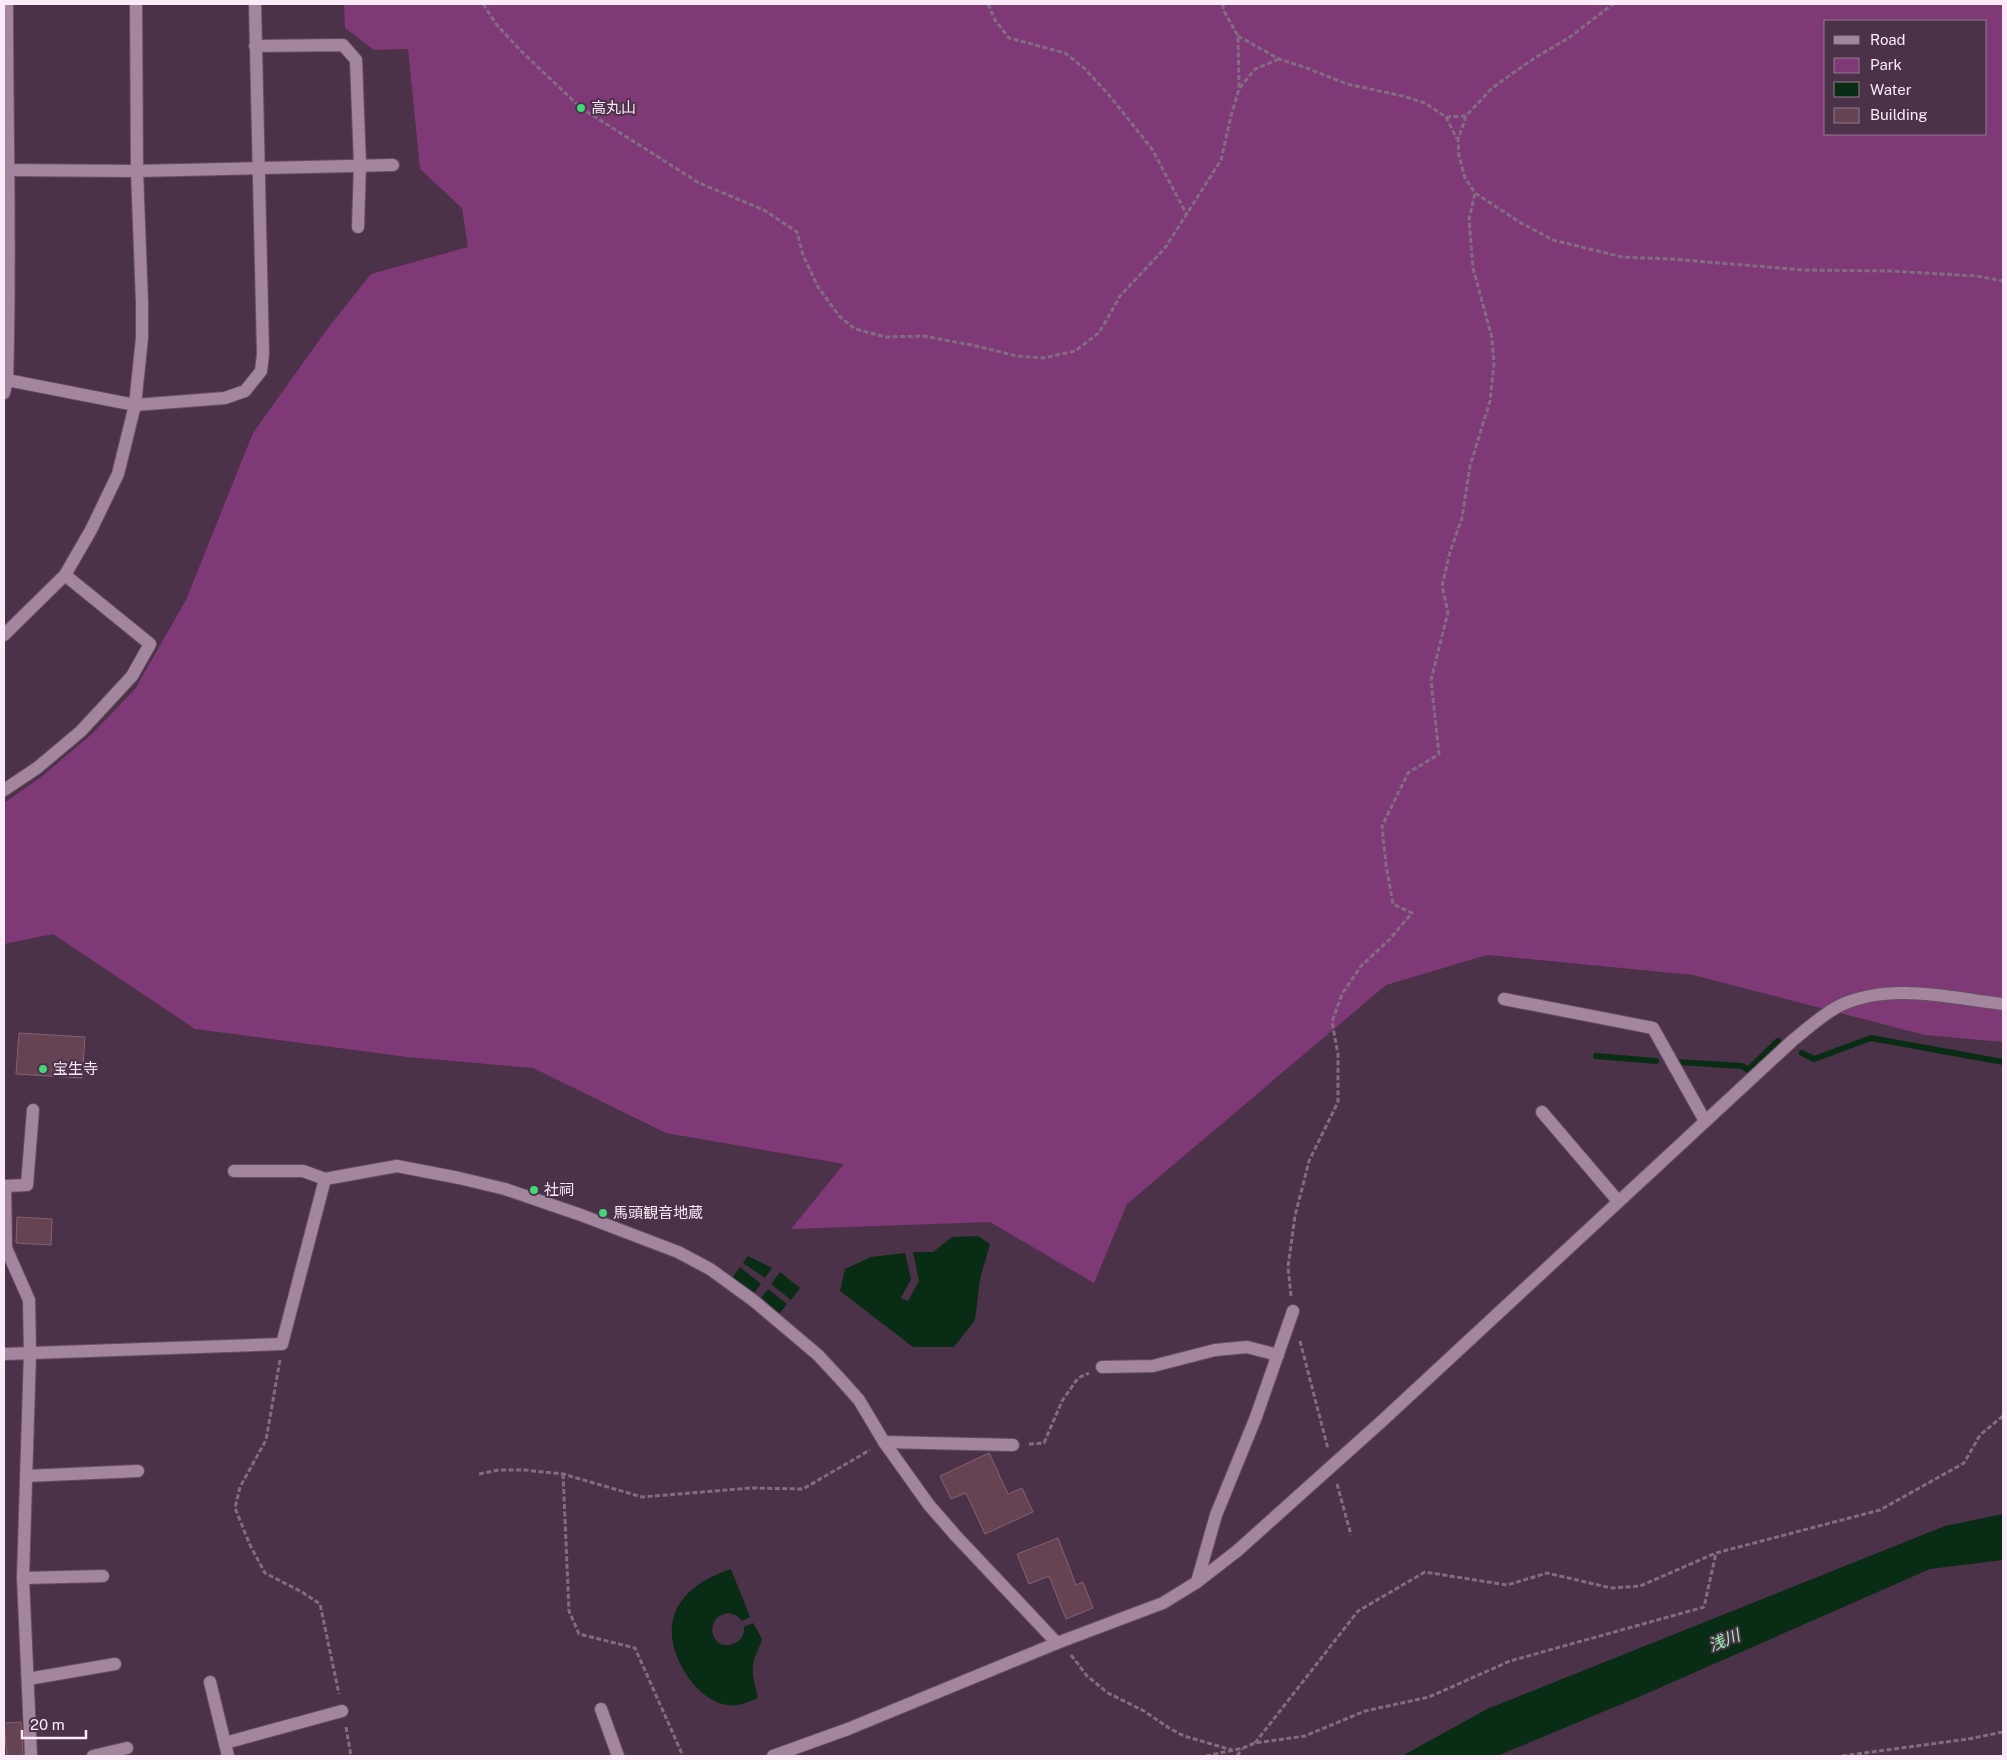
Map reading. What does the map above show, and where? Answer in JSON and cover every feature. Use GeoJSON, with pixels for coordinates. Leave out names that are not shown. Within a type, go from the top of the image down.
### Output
{"type":"FeatureCollection","features":[{"type":"Feature","properties":{"kind":"street"},"geometry":{"type":"LineString","coordinates":[[4,393],[7,380],[10,276],[6,170],[7,4]]}},
{"type":"Feature","properties":{"kind":"street"},"geometry":{"type":"LineString","coordinates":[[4,635],[65,575],[91,530],[118,474],[135,405],[142,329],[137,171],[136,4]]}},
{"type":"Feature","properties":{"kind":"street"},"geometry":{"type":"LineString","coordinates":[[7,380],[135,405],[225,398],[245,391],[261,370],[263,354],[255,4]]}},
{"type":"Feature","properties":{"kind":"street"},"geometry":{"type":"LineString","coordinates":[[255,46],[342,45],[356,60],[360,165],[358,227]]}},
{"type":"Feature","properties":{"kind":"street"},"geometry":{"type":"LineString","coordinates":[[6,170],[137,171],[393,165]]}},
{"type":"Feature","properties":{"kind":"street"},"geometry":{"type":"LineString","coordinates":[[4,790],[37,768],[81,731],[132,676],[150,644],[65,575]]}},
{"type":"Feature","properties":{"kind":"street"},"geometry":{"type":"LineString","coordinates":[[773,1756],[848,1729],[1163,1602],[1197,1582],[1237,1551],[1500,1314],[1618,1201],[1792,1041],[1840,1006],[1868,995],[1900,992],[2003,1004]]}},
{"type":"Feature","properties":{"kind":"street"},"geometry":{"type":"LineString","coordinates":[[1504,999],[1653,1028],[1704,1121]]}},
{"type":"Feature","properties":{"kind":"street"},"geometry":{"type":"LineString","coordinates":[[31,1756],[23,1578],[30,1353],[29,1300],[6,1248],[4,1186],[27,1185],[33,1110]]}},
{"type":"Feature","properties":{"kind":"street"},"geometry":{"type":"LineString","coordinates":[[1542,1112],[1618,1201]]}},
{"type":"Feature","properties":{"kind":"street"},"geometry":{"type":"LineString","coordinates":[[234,1170],[303,1171],[325,1179],[397,1166],[459,1178],[514,1192],[582,1215],[678,1252],[710,1269],[747,1296],[818,1355],[859,1400],[884,1442],[929,1505],[1058,1643]]}},
{"type":"Feature","properties":{"kind":"street"},"geometry":{"type":"LineString","coordinates":[[4,1354],[282,1344],[325,1179]]}},
{"type":"Feature","properties":{"kind":"street"},"geometry":{"type":"LineString","coordinates":[[1197,1582],[1216,1515],[1256,1417],[1293,1311]]}},
{"type":"Feature","properties":{"kind":"street"},"geometry":{"type":"LineString","coordinates":[[1102,1368],[1153,1366],[1215,1350],[1247,1347],[1278,1355]]}},
{"type":"Feature","properties":{"kind":"street"},"geometry":{"type":"LineString","coordinates":[[884,1442],[1013,1445]]}},
{"type":"Feature","properties":{"kind":"street"},"geometry":{"type":"LineString","coordinates":[[26,1476],[138,1471]]}},
{"type":"Feature","properties":{"kind":"street"},"geometry":{"type":"LineString","coordinates":[[23,1578],[103,1576]]}},
{"type":"Feature","properties":{"kind":"street"},"geometry":{"type":"LineString","coordinates":[[28,1679],[115,1664]]}},
{"type":"Feature","properties":{"kind":"street"},"geometry":{"type":"LineString","coordinates":[[210,1682],[228,1756]]}},
{"type":"Feature","properties":{"kind":"street"},"geometry":{"type":"LineString","coordinates":[[601,1709],[618,1756]]}},
{"type":"Feature","properties":{"kind":"street"},"geometry":{"type":"LineString","coordinates":[[225,1743],[342,1711]]}},
{"type":"Feature","properties":{"kind":"street"},"geometry":{"type":"LineString","coordinates":[[93,1756],[128,1748]]}},
{"type":"Feature","properties":{"kind":"path"},"geometry":{"type":"LineString","coordinates":[[482,4],[520,50],[581,108],[699,184],[764,210],[798,232],[803,256],[818,287],[839,316],[855,330],[886,337],[923,336],[1017,356],[1043,358],[1075,351],[1099,333],[1120,296],[1165,248],[1222,160],[1230,116],[1239,89],[1238,36],[1222,4]]}},
{"type":"Feature","properties":{"kind":"path"},"geometry":{"type":"LineString","coordinates":[[988,4],[995,20],[1009,38],[1065,53],[1084,68],[1109,95],[1152,149],[1187,216]]}},
{"type":"Feature","properties":{"kind":"path"},"geometry":{"type":"LineString","coordinates":[[1613,4],[1570,37],[1492,88],[1466,116],[1458,140],[1459,156],[1465,178],[1475,193],[1521,223],[1554,240],[1622,257],[1804,270],[1890,271],[1977,276],[2003,282]]}},
{"type":"Feature","properties":{"kind":"path"},"geometry":{"type":"LineString","coordinates":[[1238,36],[1278,59],[1304,66],[1347,84],[1403,96],[1425,103],[1446,117],[1458,140]]}},
{"type":"Feature","properties":{"kind":"path"},"geometry":{"type":"LineString","coordinates":[[1239,89],[1256,69],[1278,59]]}},
{"type":"Feature","properties":{"kind":"path"},"geometry":{"type":"LineString","coordinates":[[1446,117],[1466,116]]}},
{"type":"Feature","properties":{"kind":"path"},"geometry":{"type":"LineString","coordinates":[[1293,1311],[1288,1267],[1295,1216],[1309,1161],[1338,1102],[1338,1054],[1332,1022],[1342,994],[1361,966],[1389,940],[1412,912],[1394,904],[1386,865],[1382,826],[1408,774],[1439,754],[1431,680],[1448,612],[1442,586],[1450,552],[1462,518],[1470,466],[1490,401],[1494,364],[1492,338],[1472,268],[1469,219],[1475,193]]}},
{"type":"Feature","properties":{"kind":"path"},"geometry":{"type":"LineString","coordinates":[[1300,1340],[1351,1535]]}},
{"type":"Feature","properties":{"kind":"path"},"geometry":{"type":"LineString","coordinates":[[282,1344],[266,1440],[240,1487],[235,1508],[250,1545],[265,1573],[302,1592],[320,1604],[351,1756]]}},
{"type":"Feature","properties":{"kind":"path"},"geometry":{"type":"LineString","coordinates":[[1013,1445],[1044,1443],[1062,1401],[1078,1378],[1102,1368]]}},
{"type":"Feature","properties":{"kind":"path"},"geometry":{"type":"LineString","coordinates":[[1255,1743],[1358,1611],[1425,1572],[1506,1586],[1547,1574],[1611,1588],[1640,1586],[1716,1553],[1880,1510],[1964,1463],[1980,1436],[2003,1416]]}},
{"type":"Feature","properties":{"kind":"path"},"geometry":{"type":"LineString","coordinates":[[480,1474],[499,1470],[526,1470],[563,1474],[642,1498],[750,1488],[803,1489],[884,1442]]}},
{"type":"Feature","properties":{"kind":"path"},"geometry":{"type":"LineString","coordinates":[[563,1474],[569,1612],[579,1634],[635,1648],[683,1756]]}},
{"type":"Feature","properties":{"kind":"path"},"geometry":{"type":"LineString","coordinates":[[1206,1756],[1243,1748],[1255,1743],[1305,1736],[1365,1711],[1430,1697],[1510,1661],[1704,1607],[1716,1553]]}},
{"type":"Feature","properties":{"kind":"path"},"geometry":{"type":"LineString","coordinates":[[1058,1643],[1072,1656],[1087,1676],[1108,1693],[1144,1711],[1184,1736],[1233,1750]]}},
{"type":"Feature","properties":{"kind":"path"},"geometry":{"type":"LineString","coordinates":[[1842,1756],[1968,1739],[2003,1732]]}},
{"type":"Feature","properties":{"kind":"path"},"geometry":{"type":"LineString","coordinates":[[1237,1756],[1243,1748]]}},
{"type":"Feature","properties":{"kind":"green space"},"geometry":{"type":"Polygon","coordinates":[[[344,4],[2003,4],[2003,1042],[1925,1035],[1693,975],[1487,955],[1386,985],[1127,1204],[1094,1283],[990,1222],[791,1229],[844,1164],[666,1133],[533,1068],[407,1057],[195,1029],[53,934],[4,944],[4,803],[41,777],[92,734],[135,689],[186,600],[253,433],[328,328],[371,274],[468,247],[462,208],[420,169],[408,49],[374,50],[345,28],[344,4]]]}},
{"type":"Feature","properties":{"kind":"water"},"geometry":{"type":"Polygon","coordinates":[[[978,1236],[990,1244],[980,1279],[975,1320],[954,1347],[913,1347],[840,1291],[845,1269],[871,1257],[905,1253],[911,1279],[901,1298],[908,1301],[919,1281],[913,1252],[933,1252],[952,1237],[978,1236]]]}},
{"type":"Feature","properties":{"kind":"water"},"geometry":{"type":"Polygon","coordinates":[[[748,1256],[772,1268],[765,1278],[743,1263],[748,1256]]]}},
{"type":"Feature","properties":{"kind":"water"},"geometry":{"type":"Polygon","coordinates":[[[740,1267],[761,1284],[753,1294],[732,1278],[740,1267]]]}},
{"type":"Feature","properties":{"kind":"water"},"geometry":{"type":"Polygon","coordinates":[[[780,1272],[800,1288],[791,1300],[771,1284],[780,1272]]]}},
{"type":"Feature","properties":{"kind":"water"},"geometry":{"type":"Polygon","coordinates":[[[768,1289],[787,1304],[779,1314],[760,1299],[768,1289]]]}},
{"type":"Feature","properties":{"kind":"water","name":"浅川"},"geometry":{"type":"Polygon","coordinates":[[[2003,1514],[2003,1560],[1930,1569],[1641,1696],[1497,1756],[1402,1756],[1487,1709],[1945,1526],[2003,1514]]]}},
{"type":"Feature","properties":{"kind":"water"},"geometry":{"type":"Polygon","coordinates":[[[731,1569],[750,1617],[742,1621],[732,1614],[721,1615],[714,1623],[713,1635],[716,1641],[721,1644],[731,1645],[741,1638],[744,1627],[753,1623],[762,1639],[753,1667],[758,1698],[736,1705],[715,1701],[693,1684],[677,1657],[672,1629],[678,1607],[689,1592],[714,1576],[731,1569]]]}},
{"type":"Feature","properties":{"kind":"building","name":"宝生寺"},"geometry":{"type":"Polygon","coordinates":[[[19,1033],[85,1037],[82,1078],[16,1074],[19,1033]]]}},
{"type":"Feature","properties":{"kind":"building"},"geometry":{"type":"Polygon","coordinates":[[[17,1217],[52,1219],[51,1245],[16,1243],[17,1217]]]}},
{"type":"Feature","properties":{"kind":"building"},"geometry":{"type":"Polygon","coordinates":[[[989,1453],[1008,1494],[1022,1488],[1033,1512],[985,1534],[966,1493],[951,1499],[940,1476],[989,1453]]]}},
{"type":"Feature","properties":{"kind":"building"},"geometry":{"type":"Polygon","coordinates":[[[1058,1538],[1076,1585],[1083,1582],[1093,1608],[1066,1619],[1049,1576],[1029,1584],[1017,1554],[1058,1538]]]}},
{"type":"Feature","properties":{"kind":"building"},"geometry":{"type":"Polygon","coordinates":[[[21,1722],[23,1756],[7,1756],[4,1723],[21,1722]]]}},
{"type":"Feature","properties":{"kind":"waterway"},"geometry":{"type":"LineString","coordinates":[[1802,1053],[1814,1059],[1871,1038],[2003,1062]]}},
{"type":"Feature","properties":{"kind":"waterway"},"geometry":{"type":"LineString","coordinates":[[1678,1062],[1742,1066],[1748,1070],[1778,1041]]}},
{"type":"Feature","properties":{"kind":"waterway"},"geometry":{"type":"LineString","coordinates":[[1596,1056],[1656,1061]]}},
{"type":"Feature","properties":{"kind":"place","name":"高丸山"},"geometry":{"type":"Point","coordinates":[581,108]}},
{"type":"Feature","properties":{"kind":"place","name":"宝生寺"},"geometry":{"type":"Point","coordinates":[43,1069]}},
{"type":"Feature","properties":{"kind":"place","name":"社祠"},"geometry":{"type":"Point","coordinates":[534,1190]}},
{"type":"Feature","properties":{"kind":"place","name":"馬頭観音地蔵"},"geometry":{"type":"Point","coordinates":[603,1213]}}]}
